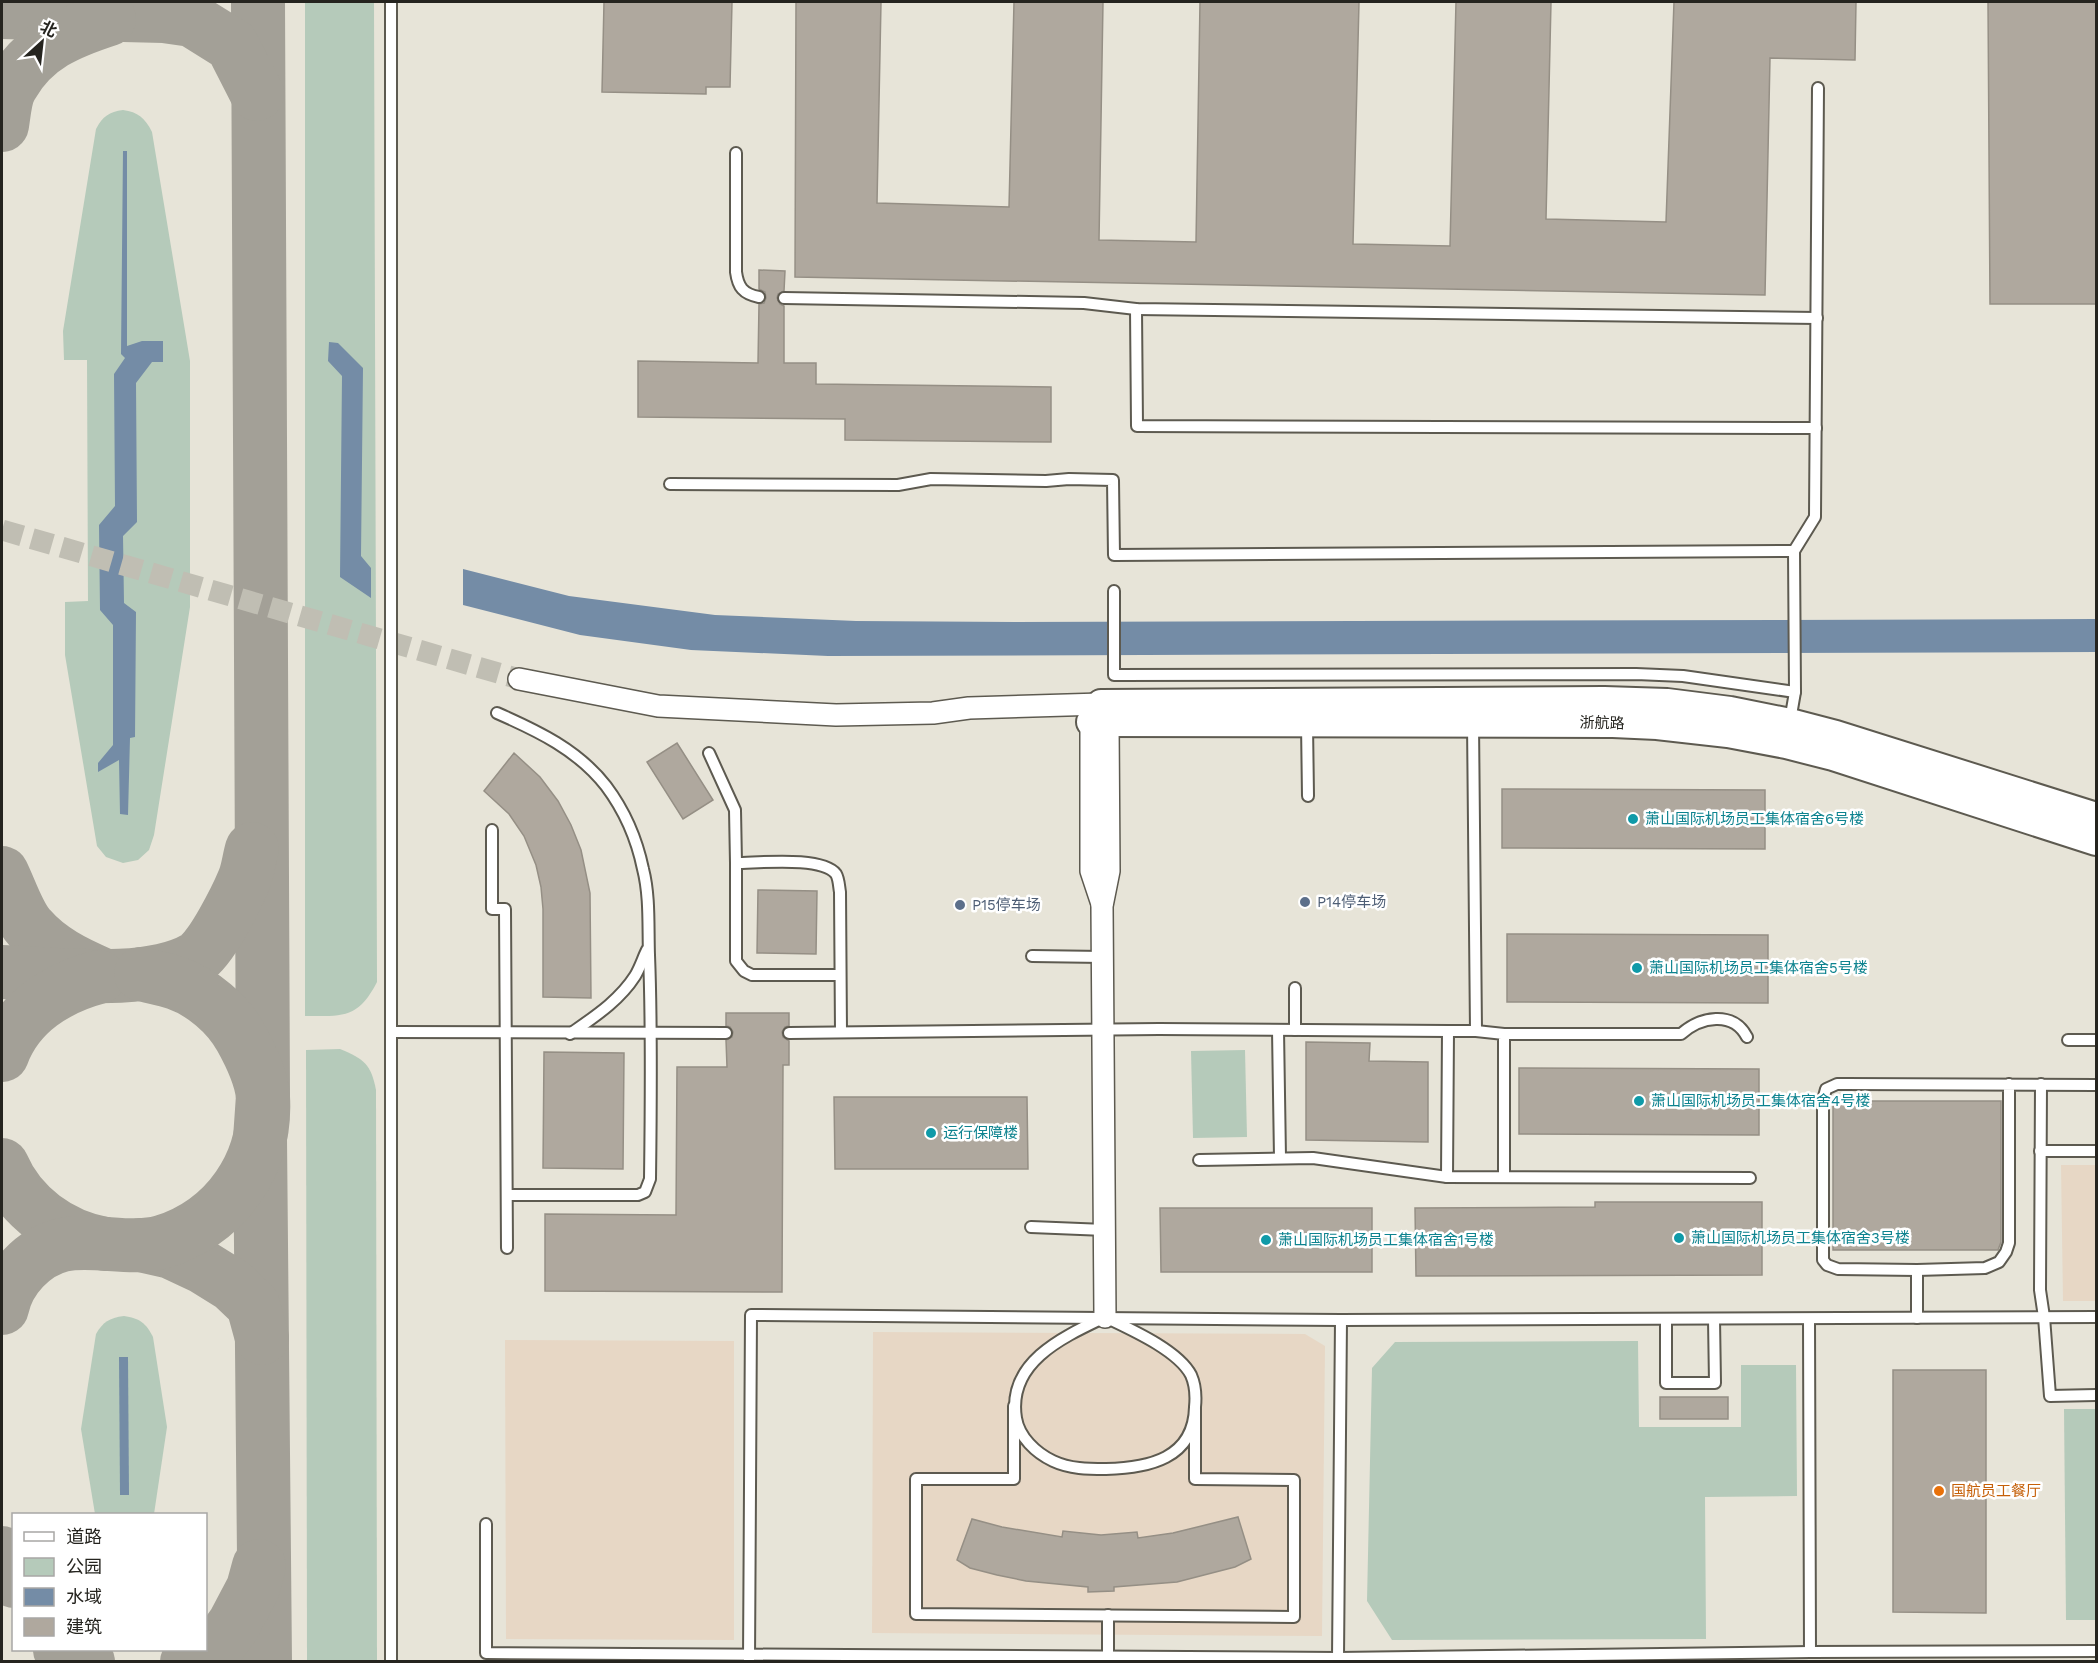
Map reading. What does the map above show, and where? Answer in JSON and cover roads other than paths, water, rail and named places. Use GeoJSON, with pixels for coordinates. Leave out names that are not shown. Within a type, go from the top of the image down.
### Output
{"type":"FeatureCollection","features":[{"type":"Feature","properties":{"kind":"street"},"geometry":{"type":"LineString","coordinates":[[519,679],[658,706],[836,715],[933,713],[969,708],[1100,716],[1092,871],[1102,906],[1105,1317]]}},
{"type":"Feature","properties":{"kind":"street","name":"浙航路"},"geometry":{"type":"LineString","coordinates":[[1100,716],[1604,701],[1678,704],[1730,711],[1788,734]]}},
{"type":"Feature","properties":{"kind":"street","name":"浙航路"},"geometry":{"type":"LineString","coordinates":[[1100,716],[1307,723],[1657,725],[1728,733],[1836,735],[2095,826]]}},
{"type":"Feature","properties":{"kind":"lane"},"geometry":{"type":"LineString","coordinates":[[391,2],[391,1662]]}},
{"type":"Feature","properties":{"kind":"lane"},"geometry":{"type":"LineString","coordinates":[[1788,734],[1795,692],[1794,551],[1815,517],[1818,88]]}},
{"type":"Feature","properties":{"kind":"lane"},"geometry":{"type":"LineString","coordinates":[[736,153],[736,272],[738,283],[743,291],[759,297]]}},
{"type":"Feature","properties":{"kind":"lane"},"geometry":{"type":"LineString","coordinates":[[784,298],[1084,303],[1136,309],[1817,318]]}},
{"type":"Feature","properties":{"kind":"lane"},"geometry":{"type":"LineString","coordinates":[[1136,309],[1137,426],[1816,428]]}},
{"type":"Feature","properties":{"kind":"lane"},"geometry":{"type":"LineString","coordinates":[[670,484],[898,485],[932,479],[1113,480],[1114,555],[1794,551]]}},
{"type":"Feature","properties":{"kind":"lane"},"geometry":{"type":"LineString","coordinates":[[1114,591],[1114,675],[1636,674],[1694,678],[1795,692]]}},
{"type":"Feature","properties":{"kind":"lane"},"geometry":{"type":"LineString","coordinates":[[497,713],[540,732],[580,759],[606,786],[628,822],[644,869],[652,1034],[650,1179],[645,1192],[638,1195],[507,1195]]}},
{"type":"Feature","properties":{"kind":"lane"},"geometry":{"type":"LineString","coordinates":[[1307,723],[1308,796]]}},
{"type":"Feature","properties":{"kind":"lane"},"geometry":{"type":"LineString","coordinates":[[1473,723],[1476,1031]]}},
{"type":"Feature","properties":{"kind":"lane"},"geometry":{"type":"LineString","coordinates":[[709,753],[735,810],[736,961],[744,971],[752,975],[840,975]]}},
{"type":"Feature","properties":{"kind":"lane"},"geometry":{"type":"LineString","coordinates":[[492,830],[492,909],[505,909],[507,1248]]}},
{"type":"Feature","properties":{"kind":"lane"},"geometry":{"type":"LineString","coordinates":[[736,863],[809,863],[827,867],[837,876],[840,892],[841,1032]]}},
{"type":"Feature","properties":{"kind":"lane"},"geometry":{"type":"LineString","coordinates":[[570,1034],[599,1014],[620,995],[634,976],[649,947]]}},
{"type":"Feature","properties":{"kind":"lane"},"geometry":{"type":"LineString","coordinates":[[1032,956],[1103,957]]}},
{"type":"Feature","properties":{"kind":"lane"},"geometry":{"type":"LineString","coordinates":[[1295,988],[1295,1030]]}},
{"type":"Feature","properties":{"kind":"lane"},"geometry":{"type":"LineString","coordinates":[[789,1033],[1104,1029],[1681,1034],[1690,1025],[1705,1019],[1718,1018],[1734,1023],[1743,1029],[1747,1037]]}},
{"type":"Feature","properties":{"kind":"lane"},"geometry":{"type":"LineString","coordinates":[[1278,1030],[1280,1158]]}},
{"type":"Feature","properties":{"kind":"lane"},"geometry":{"type":"LineString","coordinates":[[1447,1177],[1448,1031]]}},
{"type":"Feature","properties":{"kind":"lane"},"geometry":{"type":"LineString","coordinates":[[391,1032],[726,1033]]}},
{"type":"Feature","properties":{"kind":"lane"},"geometry":{"type":"LineString","coordinates":[[1504,1034],[1504,1177]]}},
{"type":"Feature","properties":{"kind":"lane"},"geometry":{"type":"LineString","coordinates":[[2068,1040],[2097,1040]]}},
{"type":"Feature","properties":{"kind":"lane"},"geometry":{"type":"LineString","coordinates":[[2009,1084],[2009,1243],[1999,1262],[1985,1268],[1917,1270],[1838,1269],[1827,1265],[1823,1260],[1823,1100],[1826,1089],[1837,1084],[1845,1084],[2009,1084],[2041,1084],[2097,1085]]}},
{"type":"Feature","properties":{"kind":"lane"},"geometry":{"type":"LineString","coordinates":[[2041,1084],[2040,1290],[2050,1396],[2097,1395]]}},
{"type":"Feature","properties":{"kind":"lane"},"geometry":{"type":"LineString","coordinates":[[2040,1151],[2097,1151]]}},
{"type":"Feature","properties":{"kind":"lane"},"geometry":{"type":"LineString","coordinates":[[1200,1160],[1313,1158],[1447,1177],[1750,1178]]}},
{"type":"Feature","properties":{"kind":"lane"},"geometry":{"type":"LineString","coordinates":[[1031,1227],[1105,1230]]}},
{"type":"Feature","properties":{"kind":"lane"},"geometry":{"type":"LineString","coordinates":[[1917,1270],[1917,1318]]}},
{"type":"Feature","properties":{"kind":"lane"},"geometry":{"type":"LineString","coordinates":[[749,1658],[751,1315],[1341,1320],[2097,1317]]}},
{"type":"Feature","properties":{"kind":"lane"},"geometry":{"type":"LineString","coordinates":[[1105,1317],[1159,1345],[1179,1361],[1191,1375],[1196,1409],[1195,1479],[1294,1480],[1294,1617],[916,1614],[916,1479],[1014,1479],[1014,1406],[1016,1389],[1024,1373],[1045,1350],[1063,1337],[1105,1317]]}},
{"type":"Feature","properties":{"kind":"lane"},"geometry":{"type":"LineString","coordinates":[[1666,1319],[1666,1383],[1715,1383],[1714,1319]]}},
{"type":"Feature","properties":{"kind":"lane"},"geometry":{"type":"LineString","coordinates":[[1809,1319],[1810,1652]]}},
{"type":"Feature","properties":{"kind":"lane"},"geometry":{"type":"LineString","coordinates":[[1338,1658],[1341,1320]]}},
{"type":"Feature","properties":{"kind":"lane"},"geometry":{"type":"LineString","coordinates":[[1014,1406],[1017,1427],[1032,1446],[1053,1461],[1081,1470],[1136,1468],[1165,1460],[1179,1448],[1190,1431],[1196,1409]]}},
{"type":"Feature","properties":{"kind":"lane"},"geometry":{"type":"LineString","coordinates":[[486,1524],[486,1653],[970,1659],[2097,1651]]}},
{"type":"Feature","properties":{"kind":"lane"},"geometry":{"type":"LineString","coordinates":[[1108,1615],[1108,1657]]}},
{"type":"Feature","properties":{"kind":"water"},"geometry":{"type":"Polygon","coordinates":[[[123,151],[127,151],[127,346],[142,341],[163,341],[163,362],[152,362],[136,383],[137,522],[123,536],[124,603],[136,612],[135,737],[130,738],[128,815],[120,814],[119,760],[98,772],[98,763],[113,745],[113,625],[100,610],[99,525],[115,506],[114,374],[125,358],[121,354],[123,151]]]}},
{"type":"Feature","properties":{"kind":"water"},"geometry":{"type":"Polygon","coordinates":[[[329,342],[338,343],[363,368],[361,556],[371,568],[371,598],[340,577],[342,376],[328,361],[329,342]]]}},
{"type":"Feature","properties":{"kind":"water"},"geometry":{"type":"Polygon","coordinates":[[[463,569],[569,596],[715,615],[856,621],[1014,622],[2096,619],[2096,652],[828,656],[691,650],[580,635],[463,605],[463,569]]]}},
{"type":"Feature","properties":{"kind":"water"},"geometry":{"type":"Polygon","coordinates":[[[119,1357],[128,1357],[129,1495],[120,1495],[119,1357]]]}},
{"type":"Feature","properties":{"kind":"tunnel"},"geometry":{"type":"LineString","coordinates":[[2,530],[519,679]]}},
{"type":"Feature","properties":{"kind":"place","name":"萧山国际机场员工集体宿舍6号楼"},"geometry":{"type":"Point","coordinates":[1633,819]}},
{"type":"Feature","properties":{"kind":"place","name":"P14停车场"},"geometry":{"type":"Point","coordinates":[1305,902]}},
{"type":"Feature","properties":{"kind":"place","name":"P15停车场"},"geometry":{"type":"Point","coordinates":[960,905]}},
{"type":"Feature","properties":{"kind":"place","name":"萧山国际机场员工集体宿舍5号楼"},"geometry":{"type":"Point","coordinates":[1637,968]}},
{"type":"Feature","properties":{"kind":"place","name":"萧山国际机场员工集体宿舍4号楼"},"geometry":{"type":"Point","coordinates":[1639,1101]}},
{"type":"Feature","properties":{"kind":"place","name":"运行保障楼"},"geometry":{"type":"Point","coordinates":[931,1133]}},
{"type":"Feature","properties":{"kind":"place","name":"萧山国际机场员工集体宿舍3号楼"},"geometry":{"type":"Point","coordinates":[1679,1238]}},
{"type":"Feature","properties":{"kind":"place","name":"萧山国际机场员工集体宿舍1号楼"},"geometry":{"type":"Point","coordinates":[1266,1240]}},
{"type":"Feature","properties":{"kind":"place","name":"国航员工餐厅"},"geometry":{"type":"Point","coordinates":[1939,1491]}}]}
